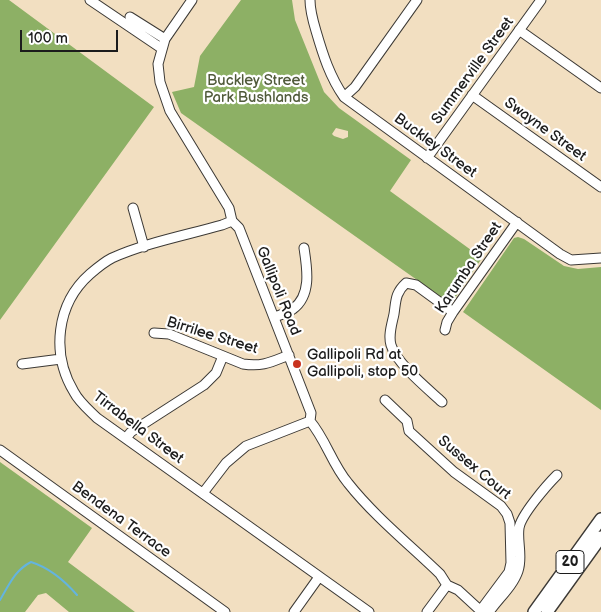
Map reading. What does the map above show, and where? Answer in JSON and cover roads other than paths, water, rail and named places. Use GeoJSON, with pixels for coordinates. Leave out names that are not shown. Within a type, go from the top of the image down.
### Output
{"type":"FeatureCollection","features":[{"type":"Feature","properties":{"kind":"main road","name":"20"},"geometry":{"type":"LineString","coordinates":[[534,612],[601,519]]}},
{"type":"Feature","properties":{"kind":"main road","name":"20"},"geometry":{"type":"LineString","coordinates":[[547,612],[601,536]]}},
{"type":"Feature","properties":{"kind":"street"},"geometry":{"type":"LineString","coordinates":[[90,0],[161,48]]}},
{"type":"Feature","properties":{"kind":"street","name":"Gallipoli Road"},"geometry":{"type":"LineString","coordinates":[[192,0],[165,39],[161,48],[160,82],[170,111],[229,208],[232,221],[239,228],[311,413],[310,421],[318,430],[336,467],[362,500],[440,574],[447,585],[458,590],[484,612]]}},
{"type":"Feature","properties":{"kind":"street","name":"Buckley Street"},"geometry":{"type":"LineString","coordinates":[[310,0],[311,12],[325,61],[334,83],[344,97],[560,254],[571,260],[601,258]]}},
{"type":"Feature","properties":{"kind":"street"},"geometry":{"type":"LineString","coordinates":[[344,97],[355,87],[417,0]]}},
{"type":"Feature","properties":{"kind":"street","name":"Summerville Street"},"geometry":{"type":"LineString","coordinates":[[427,158],[541,0]]}},
{"type":"Feature","properties":{"kind":"street"},"geometry":{"type":"LineString","coordinates":[[130,16],[165,39]]}},
{"type":"Feature","properties":{"kind":"street"},"geometry":{"type":"LineString","coordinates":[[519,30],[601,88]]}},
{"type":"Feature","properties":{"kind":"street","name":"Swayne Street"},"geometry":{"type":"LineString","coordinates":[[472,95],[601,187]]}},
{"type":"Feature","properties":{"kind":"street"},"geometry":{"type":"LineString","coordinates":[[133,208],[144,247]]}},
{"type":"Feature","properties":{"kind":"street","name":"Tirrabella Street"},"geometry":{"type":"LineString","coordinates":[[232,221],[110,258],[82,282],[72,295],[65,311],[59,344],[66,376],[74,394],[97,418],[370,612]]}},
{"type":"Feature","properties":{"kind":"street","name":"Karumba Street"},"geometry":{"type":"LineString","coordinates":[[445,330],[453,312],[517,222]]}},
{"type":"Feature","properties":{"kind":"street"},"geometry":{"type":"LineString","coordinates":[[274,317],[293,309],[302,297],[307,285],[308,275],[304,248]]}},
{"type":"Feature","properties":{"kind":"street"},"geometry":{"type":"LineString","coordinates":[[442,402],[416,378],[394,353],[390,344],[390,335],[398,290],[406,284],[416,285],[453,312]]}},
{"type":"Feature","properties":{"kind":"street","name":"Birrilee Street"},"geometry":{"type":"LineString","coordinates":[[154,332],[169,334],[243,364],[264,365],[289,355]]}},
{"type":"Feature","properties":{"kind":"street"},"geometry":{"type":"LineString","coordinates":[[126,438],[131,432],[204,385],[216,373],[223,356]]}},
{"type":"Feature","properties":{"kind":"street"},"geometry":{"type":"LineString","coordinates":[[22,364],[61,358]]}},
{"type":"Feature","properties":{"kind":"street","name":"Sussex Court"},"geometry":{"type":"LineString","coordinates":[[385,400],[407,421],[409,432],[454,472],[501,506],[507,514],[510,523],[512,574]]}},
{"type":"Feature","properties":{"kind":"street"},"geometry":{"type":"LineString","coordinates":[[203,493],[226,463],[246,446],[310,421]]}},
{"type":"Feature","properties":{"kind":"street","name":"Bendena Terrace"},"geometry":{"type":"LineString","coordinates":[[0,450],[225,612]]}},
{"type":"Feature","properties":{"kind":"street"},"geometry":{"type":"LineString","coordinates":[[484,612],[520,561],[519,528],[522,519],[557,475]]}},
{"type":"Feature","properties":{"kind":"street"},"geometry":{"type":"LineString","coordinates":[[294,612],[319,577]]}},
{"type":"Feature","properties":{"kind":"street"},"geometry":{"type":"LineString","coordinates":[[427,612],[447,585]]}},
{"type":"Feature","properties":{"kind":"waterway"},"geometry":{"type":"LineString","coordinates":[[0,600],[21,569],[31,562],[56,575],[77,595]]}},
{"type":"Feature","properties":{"kind":"place","name":"Gallipoli Rd at Gallipoli, stop 50"},"geometry":{"type":"Point","coordinates":[297,364]}},
{"type":"Feature","properties":{"kind":"park label","name":"Buckley Street Park Bushlands"},"geometry":{"type":"Point","coordinates":[256,90]}}]}
